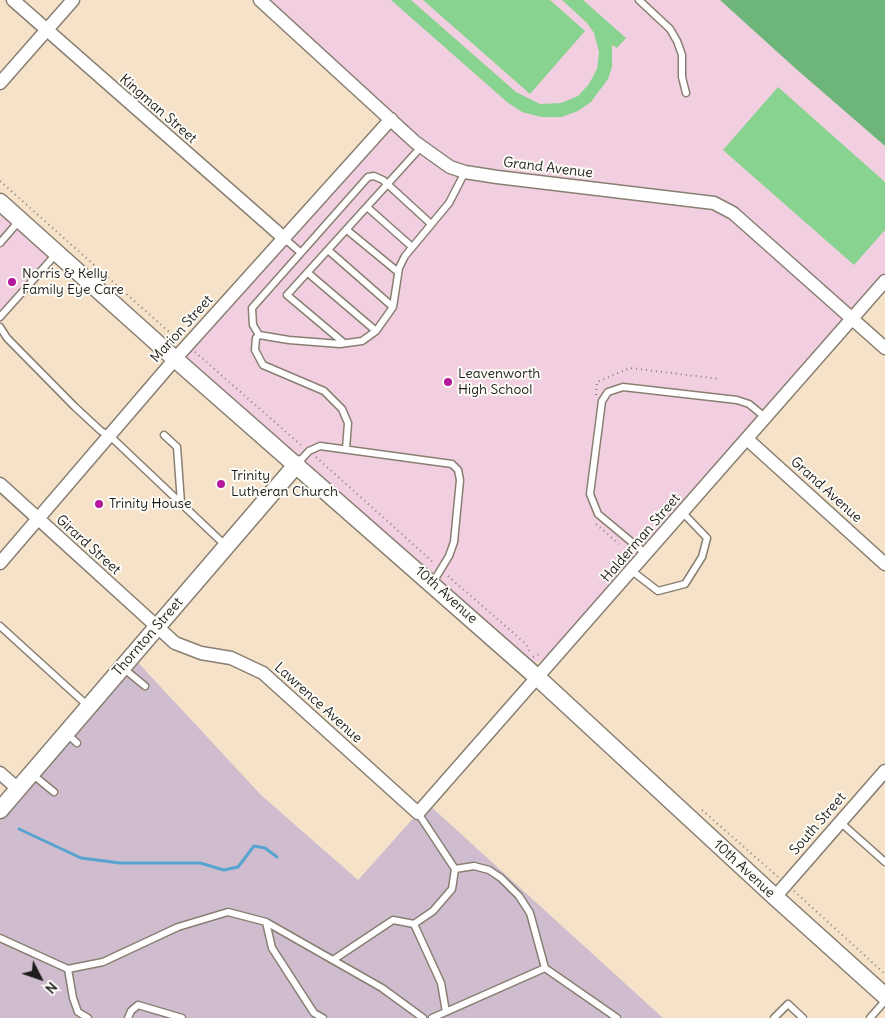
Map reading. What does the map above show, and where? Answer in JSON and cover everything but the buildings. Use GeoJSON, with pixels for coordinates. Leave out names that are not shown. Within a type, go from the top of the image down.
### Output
{"type":"FeatureCollection","features":[{"type":"Feature","properties":{"kind":"street","name":"Kingman Street"},"geometry":{"type":"LineString","coordinates":[[13,0],[46,31],[285,239]]}},
{"type":"Feature","properties":{"kind":"street"},"geometry":{"type":"LineString","coordinates":[[0,83],[73,0]]}},
{"type":"Feature","properties":{"kind":"street","name":"Grand Avenue"},"geometry":{"type":"LineString","coordinates":[[260,0],[421,147],[450,167],[465,172],[714,203],[733,212],[885,348]]}},
{"type":"Feature","properties":{"kind":"street","name":"Marion Street"},"geometry":{"type":"LineString","coordinates":[[0,563],[175,359],[391,119]]}},
{"type":"Feature","properties":{"kind":"street","name":"10th Avenue"},"geometry":{"type":"LineString","coordinates":[[0,202],[175,359],[297,464],[538,678],[885,996]]}},
{"type":"Feature","properties":{"kind":"street","name":"Halderman Street"},"geometry":{"type":"LineString","coordinates":[[418,813],[885,282]]}},
{"type":"Feature","properties":{"kind":"street","name":"Grand Avenue"},"geometry":{"type":"LineString","coordinates":[[747,439],[885,564]]}},
{"type":"Feature","properties":{"kind":"street","name":"Thornton Street"},"geometry":{"type":"LineString","coordinates":[[0,810],[32,773],[72,738],[89,706],[297,464]]}},
{"type":"Feature","properties":{"kind":"street","name":"Girard Street"},"geometry":{"type":"LineString","coordinates":[[0,484],[156,627]]}},
{"type":"Feature","properties":{"kind":"street","name":"Lawrence Avenue"},"geometry":{"type":"LineString","coordinates":[[156,627],[175,643],[201,653],[231,658],[263,673],[418,813]]}},
{"type":"Feature","properties":{"kind":"street","name":"South Street"},"geometry":{"type":"LineString","coordinates":[[775,897],[885,771]]}},
{"type":"Feature","properties":{"kind":"street"},"geometry":{"type":"LineString","coordinates":[[0,773],[18,789]]}},
{"type":"Feature","properties":{"kind":"lane"},"geometry":{"type":"LineString","coordinates":[[639,0],[670,30],[677,41],[682,55],[682,77],[686,93]]}},
{"type":"Feature","properties":{"kind":"lane"},"geometry":{"type":"LineString","coordinates":[[344,343],[287,295],[421,147]]}},
{"type":"Feature","properties":{"kind":"lane"},"geometry":{"type":"LineString","coordinates":[[259,335],[315,343],[344,343],[362,341],[376,331],[393,307],[398,272],[411,246],[450,203],[465,172]]}},
{"type":"Feature","properties":{"kind":"lane"},"geometry":{"type":"LineString","coordinates":[[259,335],[253,325],[252,308],[368,178],[374,176],[383,180],[431,224]]}},
{"type":"Feature","properties":{"kind":"lane"},"geometry":{"type":"LineString","coordinates":[[367,207],[411,246]]}},
{"type":"Feature","properties":{"kind":"lane"},"geometry":{"type":"LineString","coordinates":[[0,243],[20,220]]}},
{"type":"Feature","properties":{"kind":"lane"},"geometry":{"type":"LineString","coordinates":[[347,230],[398,272]]}},
{"type":"Feature","properties":{"kind":"lane"},"geometry":{"type":"LineString","coordinates":[[285,239],[300,252]]}},
{"type":"Feature","properties":{"kind":"lane"},"geometry":{"type":"LineString","coordinates":[[328,250],[393,307]]}},
{"type":"Feature","properties":{"kind":"lane"},"geometry":{"type":"LineString","coordinates":[[0,317],[57,253]]}},
{"type":"Feature","properties":{"kind":"lane"},"geometry":{"type":"LineString","coordinates":[[308,273],[376,331]]}},
{"type":"Feature","properties":{"kind":"lane"},"geometry":{"type":"LineString","coordinates":[[0,327],[7,338],[76,407],[101,431],[110,436],[226,546]]}},
{"type":"Feature","properties":{"kind":"lane"},"geometry":{"type":"LineString","coordinates":[[259,335],[256,338],[255,350],[259,361],[324,391],[342,409],[348,423],[346,449]]}},
{"type":"Feature","properties":{"kind":"lane"},"geometry":{"type":"LineString","coordinates":[[646,554],[598,514],[590,494],[602,401],[608,392],[623,387],[737,400],[749,404],[766,418]]}},
{"type":"Feature","properties":{"kind":"lane"},"geometry":{"type":"LineString","coordinates":[[164,436],[177,447],[181,503]]}},
{"type":"Feature","properties":{"kind":"lane"},"geometry":{"type":"LineString","coordinates":[[297,464],[309,451],[320,446],[452,464],[458,470],[460,480],[454,542],[449,556],[432,584]]}},
{"type":"Feature","properties":{"kind":"lane"},"geometry":{"type":"LineString","coordinates":[[632,571],[658,591],[685,584],[702,557],[707,538],[682,513]]}},
{"type":"Feature","properties":{"kind":"lane"},"geometry":{"type":"LineString","coordinates":[[0,626],[89,706]]}},
{"type":"Feature","properties":{"kind":"lane"},"geometry":{"type":"LineString","coordinates":[[123,667],[145,686]]}},
{"type":"Feature","properties":{"kind":"lane"},"geometry":{"type":"LineString","coordinates":[[32,773],[54,792]]}},
{"type":"Feature","properties":{"kind":"lane"},"geometry":{"type":"LineString","coordinates":[[333,960],[393,920],[414,924],[434,911],[452,889],[454,869],[418,813]]}},
{"type":"Feature","properties":{"kind":"lane"},"geometry":{"type":"LineString","coordinates":[[840,822],[885,862]]}},
{"type":"Feature","properties":{"kind":"lane"},"geometry":{"type":"LineString","coordinates":[[454,869],[474,866],[490,870],[501,878],[519,896],[530,913],[544,968],[617,1018]]}},
{"type":"Feature","properties":{"kind":"lane"},"geometry":{"type":"LineString","coordinates":[[0,938],[68,970],[103,962],[178,926],[228,912],[266,922],[382,988],[423,1018]]}},
{"type":"Feature","properties":{"kind":"lane"},"geometry":{"type":"LineString","coordinates":[[266,922],[272,948],[314,1013],[323,1018]]}},
{"type":"Feature","properties":{"kind":"lane"},"geometry":{"type":"LineString","coordinates":[[414,924],[441,982],[446,1012]]}},
{"type":"Feature","properties":{"kind":"lane"},"geometry":{"type":"LineString","coordinates":[[432,1018],[544,968]]}},
{"type":"Feature","properties":{"kind":"lane"},"geometry":{"type":"LineString","coordinates":[[68,970],[73,998],[78,1012],[88,1018]]}},
{"type":"Feature","properties":{"kind":"lane"},"geometry":{"type":"LineString","coordinates":[[870,1018],[885,1001]]}},
{"type":"Feature","properties":{"kind":"lane"},"geometry":{"type":"LineString","coordinates":[[774,1018],[788,1004],[803,1018]]}},
{"type":"Feature","properties":{"kind":"lane"},"geometry":{"type":"LineString","coordinates":[[128,1018],[130,1011],[138,1005],[182,1018]]}},
{"type":"Feature","properties":{"kind":"path"},"geometry":{"type":"LineString","coordinates":[[595,402],[597,382],[630,368],[720,379]]}},
{"type":"Feature","properties":{"kind":"path"},"geometry":{"type":"LineString","coordinates":[[593,520],[604,534],[624,547]]}},
{"type":"Feature","properties":{"kind":"path"},"geometry":{"type":"LineString","coordinates":[[533,656],[546,651]]}},
{"type":"Feature","properties":{"kind":"shaded area"},"geometry":{"type":"Polygon","coordinates":[[[260,0],[720,0],[885,146],[885,281],[547,659],[530,664],[175,359],[391,119],[260,0]]]}},
{"type":"Feature","properties":{"kind":"shaded area"},"geometry":{"type":"Polygon","coordinates":[[[8,209],[61,256],[0,324],[0,218],[8,209]]]}},
{"type":"Feature","properties":{"kind":"shaded area"},"geometry":{"type":"Polygon","coordinates":[[[132,656],[261,795],[358,880],[427,803],[663,1018],[0,1018],[0,810],[132,656]]]}},
{"type":"Feature","properties":{"kind":"green space"},"geometry":{"type":"Polygon","coordinates":[[[391,0],[411,0],[516,92],[540,104],[561,103],[578,96],[589,84],[597,69],[599,52],[594,33],[587,23],[562,0],[583,0],[626,38],[617,48],[612,45],[612,67],[608,79],[591,102],[578,111],[562,117],[541,117],[522,112],[507,102],[391,0]]]}},
{"type":"Feature","properties":{"kind":"green space"},"geometry":{"type":"Polygon","coordinates":[[[423,0],[550,0],[585,31],[530,94],[423,0]]]}},
{"type":"Feature","properties":{"kind":"green space"},"geometry":{"type":"Polygon","coordinates":[[[720,0],[885,0],[885,146],[795,68],[720,0]]]}},
{"type":"Feature","properties":{"kind":"green space"},"geometry":{"type":"Polygon","coordinates":[[[778,87],[885,182],[885,230],[854,265],[723,150],[778,87]]]}},
{"type":"Feature","properties":{"kind":"waterway"},"geometry":{"type":"LineString","coordinates":[[19,829],[81,858],[120,863],[200,863],[224,870],[238,867],[254,846],[265,848],[277,857]]}},
{"type":"Feature","properties":{"kind":"place","name":"Norris & Kelly Family Eye Care"},"geometry":{"type":"Point","coordinates":[12,282]}},
{"type":"Feature","properties":{"kind":"place","name":"Leavenworth High School"},"geometry":{"type":"Point","coordinates":[448,382]}},
{"type":"Feature","properties":{"kind":"place","name":"Trinity Lutheran Church"},"geometry":{"type":"Point","coordinates":[221,484]}},
{"type":"Feature","properties":{"kind":"place","name":"Trinity House"},"geometry":{"type":"Point","coordinates":[99,504]}}]}
